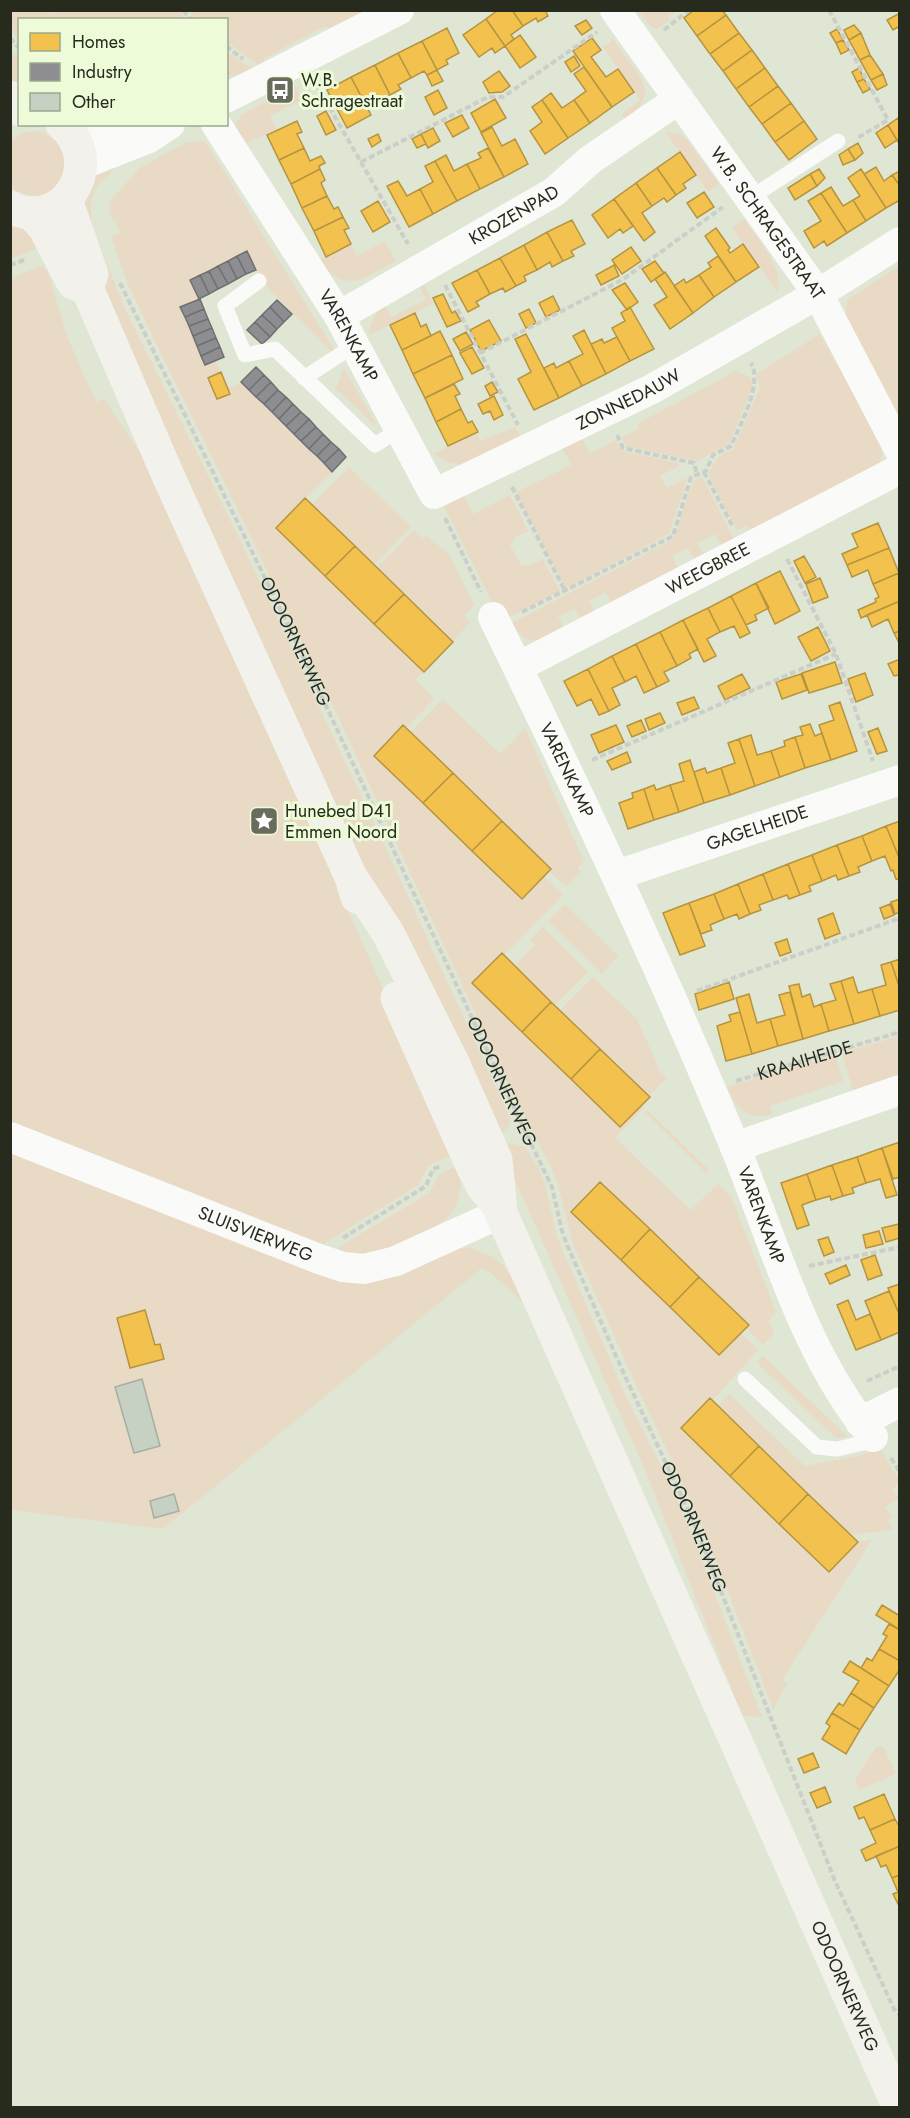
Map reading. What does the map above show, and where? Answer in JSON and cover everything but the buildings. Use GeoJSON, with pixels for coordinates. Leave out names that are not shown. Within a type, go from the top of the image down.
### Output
{"type":"FeatureCollection","features":[{"type":"Feature","properties":{"kind":"main road"},"geometry":{"type":"LineString","coordinates":[[21,210],[43,212],[66,200],[74,190],[79,178],[72,142]]}},
{"type":"Feature","properties":{"kind":"main road","name":"ODOORNERWEG"},"geometry":{"type":"LineString","coordinates":[[66,200],[92,274],[87,288],[170,480],[351,877],[388,933],[454,1065],[478,1149],[496,1160],[500,1209],[899,2108]]}},
{"type":"Feature","properties":{"kind":"main road","name":"ODOORNERWEG"},"geometry":{"type":"LineString","coordinates":[[21,210],[44,227],[73,283],[87,288]]}},
{"type":"Feature","properties":{"kind":"street"},"geometry":{"type":"LineString","coordinates":[[228,97],[399,10]]}},
{"type":"Feature","properties":{"kind":"street","name":"W.B. SCHRAGESTRAAT"},"geometry":{"type":"LineString","coordinates":[[617,13],[818,294],[900,450]]}},
{"type":"Feature","properties":{"kind":"street","name":"KROZENPAD"},"geometry":{"type":"LineString","coordinates":[[339,316],[554,192],[590,160],[679,99]]}},
{"type":"Feature","properties":{"kind":"street"},"geometry":{"type":"LineString","coordinates":[[72,142],[122,126]]}},
{"type":"Feature","properties":{"kind":"street"},"geometry":{"type":"LineString","coordinates":[[72,142],[149,138],[167,126]]}},
{"type":"Feature","properties":{"kind":"street","name":"VARENKAMP"},"geometry":{"type":"LineString","coordinates":[[217,126],[339,316],[434,494]]}},
{"type":"Feature","properties":{"kind":"street","name":"ZONNEDAUW"},"geometry":{"type":"LineString","coordinates":[[434,494],[652,389],[818,294],[900,242]]}},
{"type":"Feature","properties":{"kind":"street","name":"WEEGBREE"},"geometry":{"type":"LineString","coordinates":[[518,667],[900,469]]}},
{"type":"Feature","properties":{"kind":"street","name":"VARENKAMP"},"geometry":{"type":"LineString","coordinates":[[495,621],[617,875],[735,1147],[809,1334],[842,1393],[867,1429]]}},
{"type":"Feature","properties":{"kind":"street","name":"GAGELHEIDE"},"geometry":{"type":"LineString","coordinates":[[617,875],[890,783]]}},
{"type":"Feature","properties":{"kind":"street"},"geometry":{"type":"LineString","coordinates":[[735,1147],[900,1090]]}},
{"type":"Feature","properties":{"kind":"street","name":"SLUISVIERWEG"},"geometry":{"type":"LineString","coordinates":[[10,1137],[343,1267],[364,1269],[396,1261],[500,1209]]}},
{"type":"Feature","properties":{"kind":"street"},"geometry":{"type":"LineString","coordinates":[[867,1429],[900,1402]]}},
{"type":"Feature","properties":{"kind":"lane"},"geometry":{"type":"LineString","coordinates":[[747,194],[838,141]]}},
{"type":"Feature","properties":{"kind":"lane"},"geometry":{"type":"LineString","coordinates":[[259,281],[225,306],[245,355],[275,349],[375,445],[400,429]]}},
{"type":"Feature","properties":{"kind":"lane"},"geometry":{"type":"LineString","coordinates":[[304,378],[355,345]]}},
{"type":"Feature","properties":{"kind":"lane"},"geometry":{"type":"LineString","coordinates":[[745,1379],[817,1447],[837,1449],[863,1443],[867,1429]]}},
{"type":"Feature","properties":{"kind":"path"},"geometry":{"type":"LineString","coordinates":[[830,10],[888,120],[842,147],[838,141]]}},
{"type":"Feature","properties":{"kind":"path"},"geometry":{"type":"LineString","coordinates":[[361,162],[489,97],[503,97],[617,13]]}},
{"type":"Feature","properties":{"kind":"path"},"geometry":{"type":"LineString","coordinates":[[303,60],[361,162],[427,264],[480,353],[530,448]]}},
{"type":"Feature","properties":{"kind":"path"},"geometry":{"type":"LineString","coordinates":[[480,353],[622,280],[747,194]]}},
{"type":"Feature","properties":{"kind":"path","name":"ODOORNERWEG"},"geometry":{"type":"LineString","coordinates":[[119,280],[296,641],[552,1187],[568,1247],[624,1374],[695,1525],[835,1881],[894,2008],[900,2015]]}},
{"type":"Feature","properties":{"kind":"path"},"geometry":{"type":"LineString","coordinates":[[434,494],[495,621],[565,591],[673,536],[691,477],[704,472],[713,455],[731,446],[755,386],[755,369],[738,340]]}},
{"type":"Feature","properties":{"kind":"path"},"geometry":{"type":"LineString","coordinates":[[606,411],[623,448],[694,463],[698,474]]}},
{"type":"Feature","properties":{"kind":"path"},"geometry":{"type":"LineString","coordinates":[[499,463],[565,591]]}},
{"type":"Feature","properties":{"kind":"path"},"geometry":{"type":"LineString","coordinates":[[704,472],[744,550]]}},
{"type":"Feature","properties":{"kind":"path"},"geometry":{"type":"LineString","coordinates":[[774,534],[836,654],[890,783]]}},
{"type":"Feature","properties":{"kind":"path"},"geometry":{"type":"LineString","coordinates":[[567,771],[836,654]]}},
{"type":"Feature","properties":{"kind":"path"},"geometry":{"type":"LineString","coordinates":[[672,1002],[900,918]]}},
{"type":"Feature","properties":{"kind":"path","name":"KRAAIHEIDE"},"geometry":{"type":"LineString","coordinates":[[710,1089],[900,1032]]}},
{"type":"Feature","properties":{"kind":"path"},"geometry":{"type":"LineString","coordinates":[[319,1259],[328,1248],[426,1186],[433,1169],[524,1129]]}},
{"type":"Feature","properties":{"kind":"path"},"geometry":{"type":"LineString","coordinates":[[785,1274],[824,1262],[900,1247]]}},
{"type":"Feature","properties":{"kind":"path"},"geometry":{"type":"LineString","coordinates":[[842,1393],[900,1366]]}},
{"type":"Feature","properties":{"kind":"path"},"geometry":{"type":"LineString","coordinates":[[894,2008],[900,2006]]}},
{"type":"Feature","properties":{"kind":"shaded area"},"geometry":{"type":"Polygon","coordinates":[[[11,11],[48,11],[50,13],[52,11],[180,11],[184,18],[18,18],[18,39],[11,28],[11,11]]]}},
{"type":"Feature","properties":{"kind":"shaded area"},"geometry":{"type":"Polygon","coordinates":[[[189,11],[371,11],[336,30],[325,26],[265,58],[262,68],[228,43],[228,18],[194,18],[189,11]]]}},
{"type":"Feature","properties":{"kind":"shaded area"},"geometry":{"type":"Polygon","coordinates":[[[639,11],[676,11],[668,16],[670,20],[657,29],[651,27],[639,11]]]}},
{"type":"Feature","properties":{"kind":"shaded area"},"geometry":{"type":"Polygon","coordinates":[[[614,39],[641,78],[644,88],[644,98],[626,120],[622,114],[640,100],[603,47],[614,39]]]}},
{"type":"Feature","properties":{"kind":"shaded area"},"geometry":{"type":"Polygon","coordinates":[[[10,50],[18,58],[18,92],[11,84],[10,50]]]}},
{"type":"Feature","properties":{"kind":"shaded area"},"geometry":{"type":"Polygon","coordinates":[[[228,53],[253,69],[246,74],[228,76],[228,53]]]}},
{"type":"Feature","properties":{"kind":"shaded area"},"geometry":{"type":"Polygon","coordinates":[[[295,85],[303,99],[270,116],[277,130],[246,143],[235,126],[241,115],[295,85]]]}},
{"type":"Feature","properties":{"kind":"shaded area"},"geometry":{"type":"Polygon","coordinates":[[[38,131],[54,140],[63,152],[65,165],[62,178],[54,189],[42,195],[27,195],[11,187],[10,141],[23,133],[38,131]]]}},
{"type":"Feature","properties":{"kind":"shaded area"},"geometry":{"type":"Polygon","coordinates":[[[665,131],[684,136],[719,184],[708,192],[665,131]]]}},
{"type":"Feature","properties":{"kind":"shaded area"},"geometry":{"type":"Polygon","coordinates":[[[205,141],[335,351],[332,352],[270,291],[246,251],[190,280],[200,299],[181,307],[205,365],[216,360],[221,373],[209,378],[218,399],[230,394],[228,388],[242,383],[332,472],[276,528],[424,672],[415,679],[434,699],[374,756],[521,899],[544,876],[563,895],[473,984],[620,1127],[642,1105],[644,1108],[615,1138],[691,1210],[718,1184],[731,1196],[776,1312],[769,1321],[774,1333],[763,1345],[746,1327],[748,1325],[601,1182],[571,1212],[719,1355],[741,1333],[758,1350],[712,1401],[710,1399],[681,1428],[828,1572],[858,1542],[872,1540],[782,1680],[787,1684],[773,1709],[713,1553],[573,1244],[558,1184],[549,1163],[507,1082],[334,708],[128,285],[111,236],[120,233],[109,208],[111,200],[141,167],[187,142],[205,141]]]}},
{"type":"Feature","properties":{"kind":"shaded area"},"geometry":{"type":"Polygon","coordinates":[[[114,166],[98,185],[93,195],[91,225],[82,219],[87,187],[99,170],[114,166]]]}},
{"type":"Feature","properties":{"kind":"shaded area"},"geometry":{"type":"Polygon","coordinates":[[[10,219],[17,221],[43,246],[11,259],[10,219]]]}},
{"type":"Feature","properties":{"kind":"shaded area"},"geometry":{"type":"Polygon","coordinates":[[[744,219],[774,264],[777,273],[777,292],[732,228],[744,219]]]}},
{"type":"Feature","properties":{"kind":"shaded area"},"geometry":{"type":"Polygon","coordinates":[[[98,241],[126,311],[240,540],[370,814],[510,1118],[508,1127],[495,1136],[318,774],[178,460],[98,270],[96,242],[98,241]]]}},
{"type":"Feature","properties":{"kind":"shaded area"},"geometry":{"type":"Polygon","coordinates":[[[385,241],[396,261],[365,278],[346,281],[337,278],[319,260],[351,244],[357,256],[385,241]]]}},
{"type":"Feature","properties":{"kind":"shaded area"},"geometry":{"type":"Polygon","coordinates":[[[43,266],[49,276],[68,339],[96,402],[104,399],[146,462],[457,1153],[428,1166],[418,1185],[317,1248],[11,1126],[10,278],[43,266]]]}},
{"type":"Feature","properties":{"kind":"shaded area"},"geometry":{"type":"Polygon","coordinates":[[[899,266],[899,420],[845,317],[848,299],[899,266]]]}},
{"type":"Feature","properties":{"kind":"shaded area"},"geometry":{"type":"Polygon","coordinates":[[[421,278],[433,304],[369,335],[374,318],[385,305],[391,317],[426,300],[417,281],[421,278]]]}},
{"type":"Feature","properties":{"kind":"shaded area"},"geometry":{"type":"Polygon","coordinates":[[[820,334],[877,435],[882,449],[881,460],[875,470],[753,535],[747,525],[737,530],[708,474],[718,457],[734,448],[760,387],[756,374],[820,334]]]}},
{"type":"Feature","properties":{"kind":"shaded area"},"geometry":{"type":"Polygon","coordinates":[[[343,370],[345,370],[376,426],[336,389],[343,370]]]}},
{"type":"Feature","properties":{"kind":"shaded area"},"geometry":{"type":"Polygon","coordinates":[[[733,370],[750,377],[753,386],[729,444],[697,461],[626,446],[622,437],[639,429],[637,424],[732,373],[733,370]]]}},
{"type":"Feature","properties":{"kind":"shaded area"},"geometry":{"type":"Polygon","coordinates":[[[515,427],[521,437],[462,465],[446,462],[433,454],[476,433],[481,441],[515,427]]]}},
{"type":"Feature","properties":{"kind":"shaded area"},"geometry":{"type":"Polygon","coordinates":[[[582,438],[590,454],[616,440],[622,451],[678,463],[679,466],[660,476],[667,488],[686,478],[687,480],[669,534],[566,588],[516,492],[571,465],[562,447],[582,438]]]}},
{"type":"Feature","properties":{"kind":"shaded area"},"geometry":{"type":"Polygon","coordinates":[[[349,467],[411,527],[374,565],[312,505],[349,467]]]}},
{"type":"Feature","properties":{"kind":"shaded area"},"geometry":{"type":"Polygon","coordinates":[[[702,477],[737,544],[724,551],[715,534],[698,543],[706,559],[697,564],[688,548],[672,556],[680,572],[614,607],[605,592],[589,601],[597,617],[583,623],[575,609],[558,616],[566,632],[536,640],[523,637],[517,631],[512,623],[674,539],[693,481],[702,477]]]}},
{"type":"Feature","properties":{"kind":"shaded area"},"geometry":{"type":"Polygon","coordinates":[[[510,495],[528,531],[516,537],[510,545],[521,565],[531,565],[543,559],[560,591],[507,618],[496,611],[444,506],[464,496],[473,514],[510,495]]]}},
{"type":"Feature","properties":{"kind":"shaded area"},"geometry":{"type":"Polygon","coordinates":[[[414,530],[423,539],[427,536],[448,553],[474,605],[464,616],[470,622],[453,642],[377,567],[414,530]]]}},
{"type":"Feature","properties":{"kind":"shaded area"},"geometry":{"type":"Polygon","coordinates":[[[443,699],[500,754],[525,728],[584,862],[577,868],[581,872],[566,887],[549,871],[551,869],[411,732],[443,699]]]}},
{"type":"Feature","properties":{"kind":"shaded area"},"geometry":{"type":"Polygon","coordinates":[[[565,904],[618,956],[602,974],[548,921],[565,904]]]}},
{"type":"Feature","properties":{"kind":"shaded area"},"geometry":{"type":"Polygon","coordinates":[[[543,927],[588,972],[555,1005],[515,966],[535,945],[530,940],[543,927]]]}},
{"type":"Feature","properties":{"kind":"shaded area"},"geometry":{"type":"Polygon","coordinates":[[[593,977],[637,1019],[660,1071],[667,1078],[649,1096],[560,1010],[593,977]]]}},
{"type":"Feature","properties":{"kind":"shaded area"},"geometry":{"type":"Polygon","coordinates":[[[899,1036],[899,1078],[854,1094],[842,1053],[899,1036]]]}},
{"type":"Feature","properties":{"kind":"shaded area"},"geometry":{"type":"Polygon","coordinates":[[[835,1055],[843,1081],[770,1106],[772,1115],[755,1115],[744,1111],[727,1087],[835,1055]]]}},
{"type":"Feature","properties":{"kind":"shaded area"},"geometry":{"type":"Polygon","coordinates":[[[647,1110],[709,1170],[706,1173],[645,1112],[647,1110]]]}},
{"type":"Feature","properties":{"kind":"shaded area"},"geometry":{"type":"Polygon","coordinates":[[[509,1143],[525,1147],[539,1169],[545,1184],[557,1237],[628,1401],[668,1480],[696,1545],[762,1717],[742,1716],[647,1474],[500,1147],[509,1143]]]}},
{"type":"Feature","properties":{"kind":"shaded area"},"geometry":{"type":"Polygon","coordinates":[[[10,1148],[298,1263],[447,1248],[472,1248],[493,1257],[502,1264],[514,1280],[524,1303],[491,1273],[482,1268],[163,1529],[11,1510],[10,1148]]]}},
{"type":"Feature","properties":{"kind":"shaded area"},"geometry":{"type":"Polygon","coordinates":[[[460,1164],[460,1193],[451,1213],[443,1221],[378,1255],[363,1256],[337,1252],[339,1247],[429,1193],[439,1175],[460,1164]]]}},
{"type":"Feature","properties":{"kind":"shaded area"},"geometry":{"type":"Polygon","coordinates":[[[763,1356],[848,1437],[836,1438],[757,1363],[763,1356]]]}},
{"type":"Feature","properties":{"kind":"shaded area"},"geometry":{"type":"Polygon","coordinates":[[[729,1394],[805,1466],[862,1455],[878,1446],[899,1479],[893,1491],[899,1498],[885,1507],[892,1517],[888,1521],[893,1529],[851,1535],[718,1406],[729,1394]]]}},
{"type":"Feature","properties":{"kind":"shaded area"},"geometry":{"type":"Polygon","coordinates":[[[881,1746],[896,1774],[859,1790],[855,1780],[876,1747],[881,1746]]]}},
{"type":"Feature","properties":{"kind":"place","name":"W.B. Schragestraat"},"geometry":{"type":"Point","coordinates":[280,90]}},
{"type":"Feature","properties":{"kind":"place","name":"Hunebed D41 Emmen Noord"},"geometry":{"type":"Point","coordinates":[264,821]}}]}
